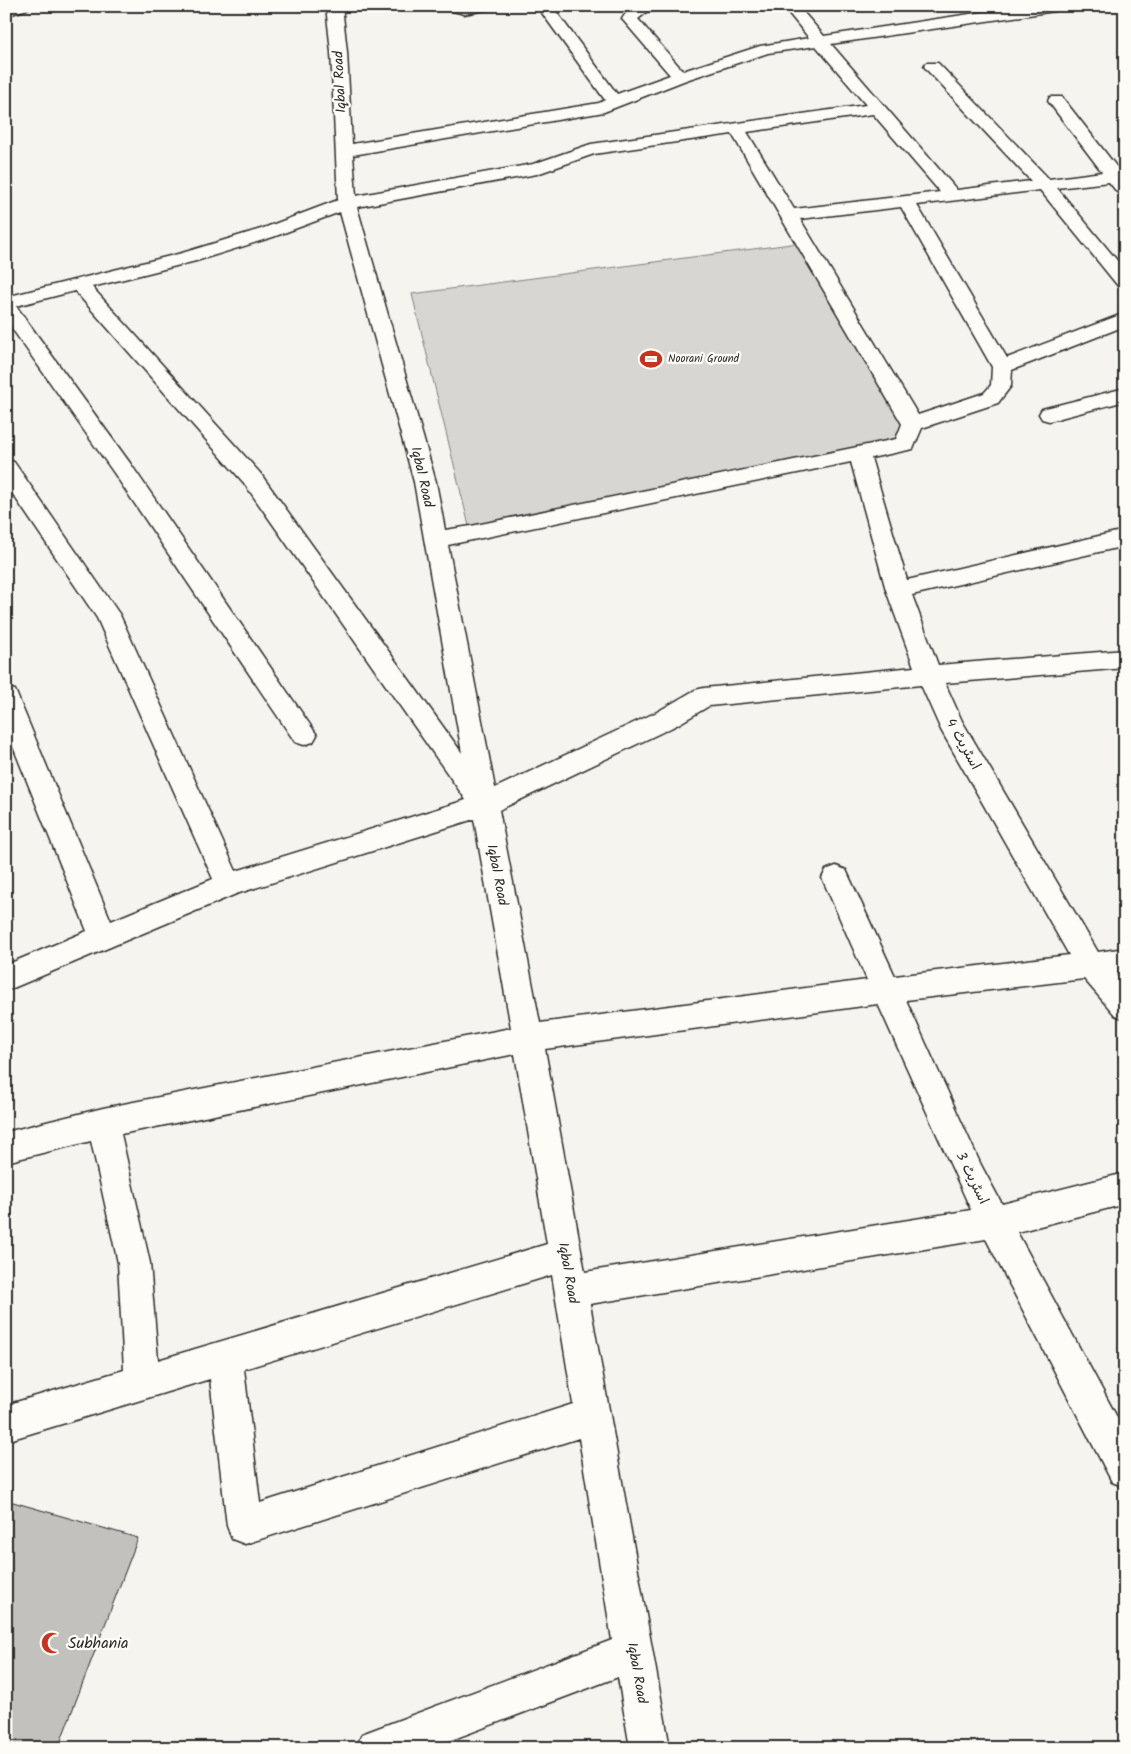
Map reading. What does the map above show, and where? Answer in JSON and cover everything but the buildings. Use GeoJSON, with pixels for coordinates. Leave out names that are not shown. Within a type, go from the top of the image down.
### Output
{"type":"FeatureCollection","features":[{"type":"Feature","properties":{"kind":"street"},"geometry":{"type":"LineString","coordinates":[[6,11],[22,6]]}},
{"type":"Feature","properties":{"kind":"street","name":"Iqbal Road"},"geometry":{"type":"LineString","coordinates":[[334,6],[347,203],[424,482],[527,1038],[650,1748]]}},
{"type":"Feature","properties":{"kind":"street"},"geometry":{"type":"LineString","coordinates":[[451,6],[464,9],[486,6]]}},
{"type":"Feature","properties":{"kind":"street"},"geometry":{"type":"LineString","coordinates":[[544,6],[614,101]]}},
{"type":"Feature","properties":{"kind":"street"},"geometry":{"type":"LineString","coordinates":[[658,6],[638,10],[633,13],[630,19],[680,77]]}},
{"type":"Feature","properties":{"kind":"street"},"geometry":{"type":"LineString","coordinates":[[790,6],[952,195]]}},
{"type":"Feature","properties":{"kind":"street"},"geometry":{"type":"LineString","coordinates":[[344,151],[604,107],[614,101],[766,48],[1043,7]]}},
{"type":"Feature","properties":{"kind":"street"},"geometry":{"type":"LineString","coordinates":[[932,66],[1045,184],[1125,282]]}},
{"type":"Feature","properties":{"kind":"street"},"geometry":{"type":"LineString","coordinates":[[1056,101],[1122,181]]}},
{"type":"Feature","properties":{"kind":"street"},"geometry":{"type":"LineString","coordinates":[[304,735],[122,468],[6,304],[198,254],[267,233],[347,203],[537,169],[591,149],[878,108]]}},
{"type":"Feature","properties":{"kind":"street"},"geometry":{"type":"LineString","coordinates":[[736,127],[913,424]]}},
{"type":"Feature","properties":{"kind":"street"},"geometry":{"type":"LineString","coordinates":[[789,215],[1045,184],[1122,181]]}},
{"type":"Feature","properties":{"kind":"street"},"geometry":{"type":"LineString","coordinates":[[435,540],[904,444],[913,424],[991,398],[1001,386],[1002,367],[906,201]]}},
{"type":"Feature","properties":{"kind":"street"},"geometry":{"type":"LineString","coordinates":[[80,284],[252,478],[484,804]]}},
{"type":"Feature","properties":{"kind":"street"},"geometry":{"type":"LineString","coordinates":[[1002,367],[1125,319]]}},
{"type":"Feature","properties":{"kind":"street"},"geometry":{"type":"LineString","coordinates":[[1049,414],[1125,394]]}},
{"type":"Feature","properties":{"kind":"street","name":"اسٹریٹ 4"},"geometry":{"type":"LineString","coordinates":[[859,454],[898,590],[928,675],[950,723],[1090,966],[1125,1006]]}},
{"type":"Feature","properties":{"kind":"street"},"geometry":{"type":"LineString","coordinates":[[6,466],[108,615],[229,885]]}},
{"type":"Feature","properties":{"kind":"street"},"geometry":{"type":"LineString","coordinates":[[898,590],[1125,538]]}},
{"type":"Feature","properties":{"kind":"street"},"geometry":{"type":"LineString","coordinates":[[6,978],[229,885],[484,804],[666,719],[704,697],[928,675],[1125,659]]}},
{"type":"Feature","properties":{"kind":"street"},"geometry":{"type":"LineString","coordinates":[[6,697],[104,938]]}},
{"type":"Feature","properties":{"kind":"street","name":"اسٹریٹ 3"},"geometry":{"type":"LineString","coordinates":[[836,878],[970,1176],[1125,1469]]}},
{"type":"Feature","properties":{"kind":"street"},"geometry":{"type":"LineString","coordinates":[[6,1147],[103,1123],[527,1038],[886,990],[1125,961]]}},
{"type":"Feature","properties":{"kind":"street"},"geometry":{"type":"LineString","coordinates":[[103,1123],[134,1263],[142,1382]]}},
{"type":"Feature","properties":{"kind":"street"},"geometry":{"type":"LineString","coordinates":[[571,1291],[993,1222],[1125,1188]]}},
{"type":"Feature","properties":{"kind":"street"},"geometry":{"type":"LineString","coordinates":[[6,1423],[565,1255]]}},
{"type":"Feature","properties":{"kind":"street"},"geometry":{"type":"LineString","coordinates":[[225,1358],[245,1526],[592,1416]]}},
{"type":"Feature","properties":{"kind":"street"},"geometry":{"type":"LineString","coordinates":[[376,1748],[633,1652]]}},
{"type":"Feature","properties":{"kind":"shaded area","name":"Noorani Ground"},"geometry":{"type":"Polygon","coordinates":[[[806,242],[913,424],[905,444],[471,534],[412,294],[806,242]]]}},
{"type":"Feature","properties":{"kind":"place","name":"Noorani Ground"},"geometry":{"type":"Point","coordinates":[651,359]}},
{"type":"Feature","properties":{"kind":"place","name":"Subhania"},"geometry":{"type":"Point","coordinates":[52,1643]}}]}
